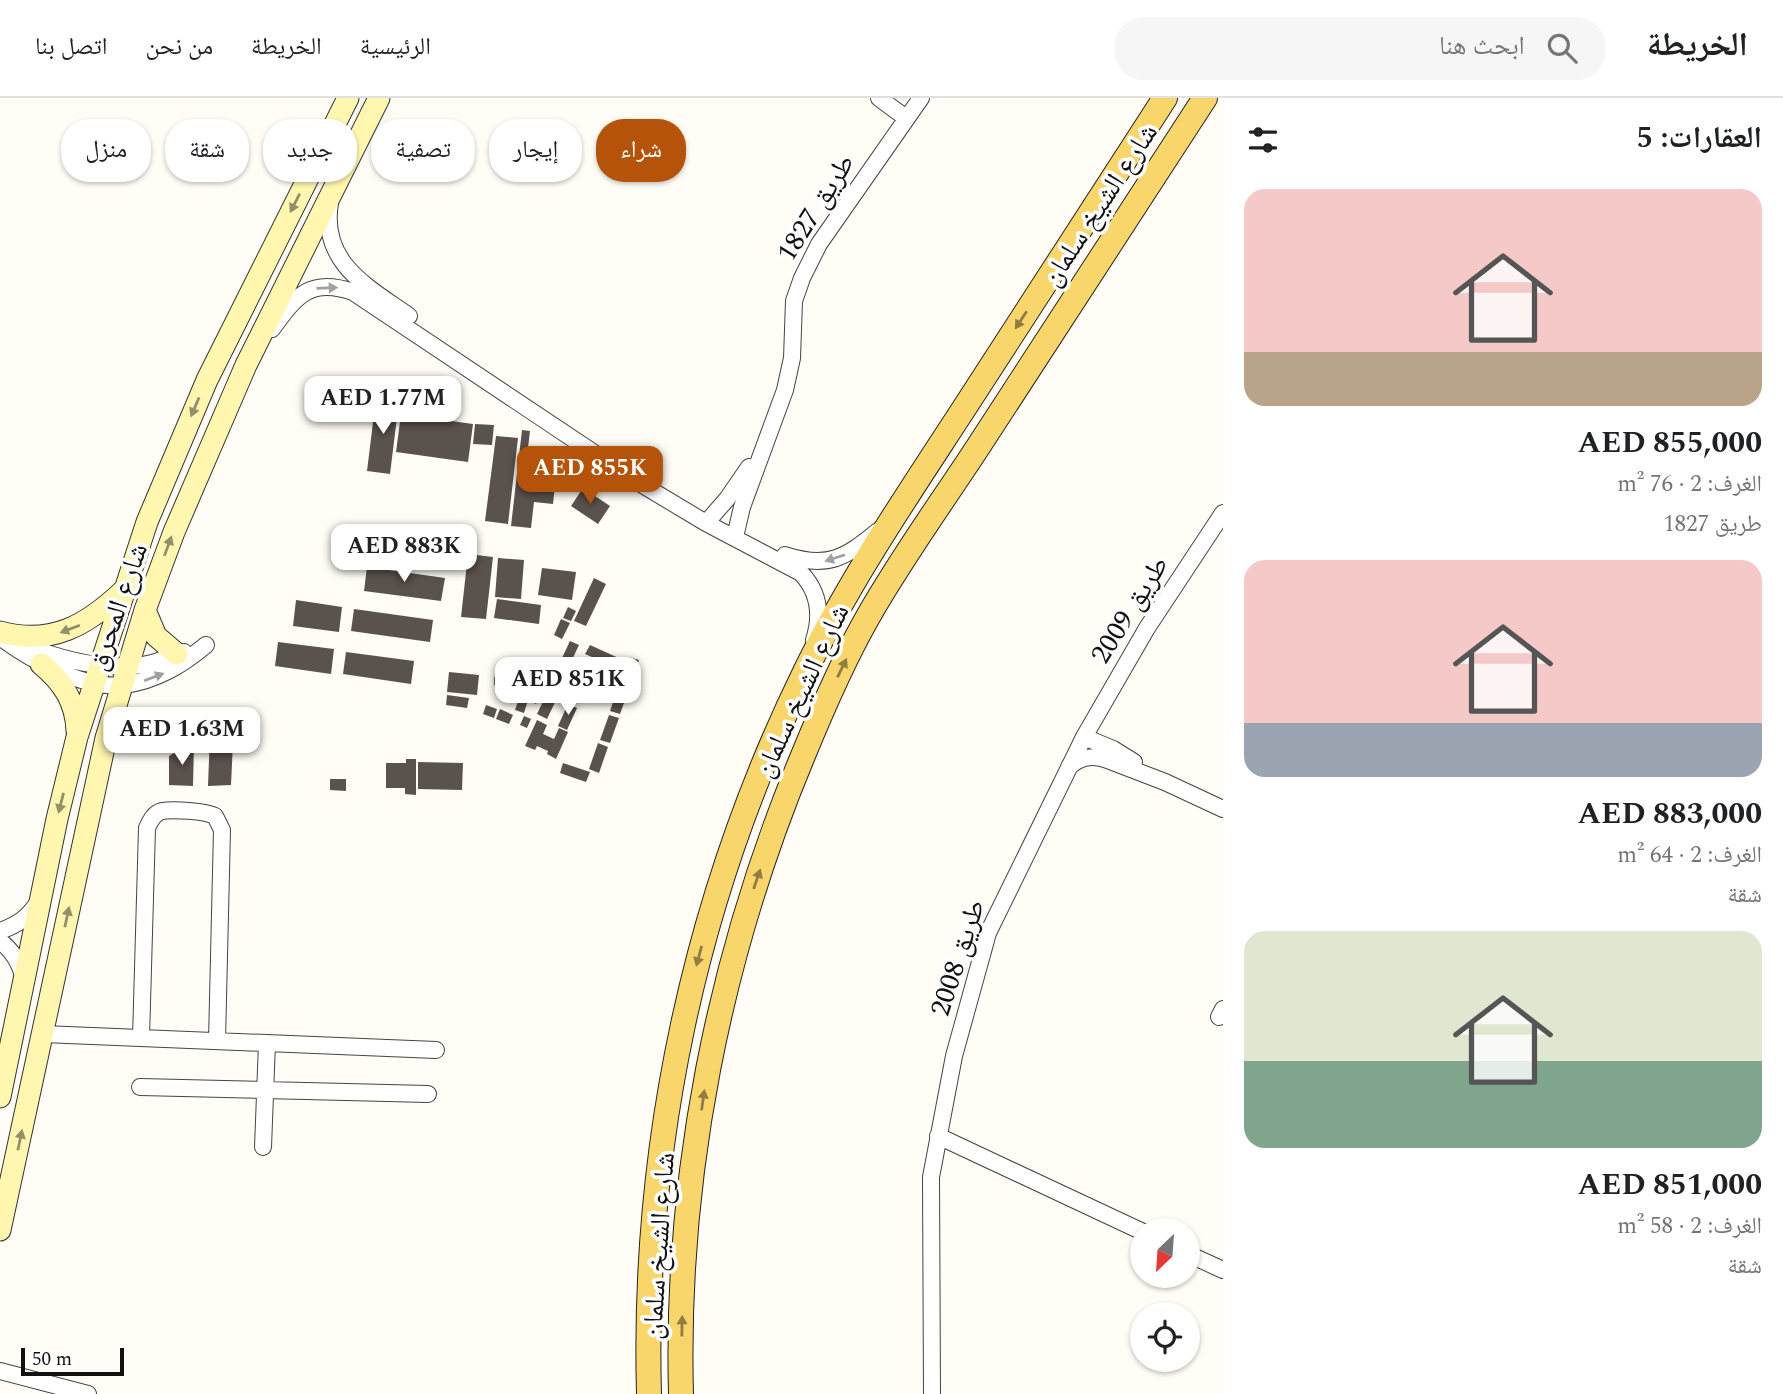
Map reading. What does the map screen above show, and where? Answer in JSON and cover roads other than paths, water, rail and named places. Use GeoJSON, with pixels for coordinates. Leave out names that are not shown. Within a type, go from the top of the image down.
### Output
{"type":"FeatureCollection","features":[{"type":"Feature","properties":{"kind":"main road","name":"شارع المحرق"},"geometry":{"type":"LineString","coordinates":[[0,1097],[77,737],[147,522],[207,380],[348,98]]}},
{"type":"Feature","properties":{"kind":"main road","name":"شارع المحرق"},"geometry":{"type":"LineString","coordinates":[[1,1217],[103,751],[145,610],[174,532],[246,365],[380,98]]}},
{"type":"Feature","properties":{"kind":"main road","name":"شارع الشيخ سلمان"},"geometry":{"type":"LineString","coordinates":[[647,1388],[648,1309],[657,1177],[681,1034],[706,931],[729,856],[766,757],[804,673],[838,609],[891,521],[1165,98]]}},
{"type":"Feature","properties":{"kind":"main road","name":"شارع الشيخ سلمان"},"geometry":{"type":"LineString","coordinates":[[681,1394],[682,1279],[691,1182],[705,1084],[725,989],[751,894],[783,802],[821,711],[869,615],[1205,98]]}},
{"type":"Feature","properties":{"kind":"main road"},"geometry":{"type":"LineString","coordinates":[[0,634],[38,637],[62,632],[85,623],[125,590]]}},
{"type":"Feature","properties":{"kind":"main road"},"geometry":{"type":"LineString","coordinates":[[145,610],[156,636],[177,654]]}},
{"type":"Feature","properties":{"kind":"main road"},"geometry":{"type":"LineString","coordinates":[[41,664],[54,675],[68,696],[76,720],[77,737]]}},
{"type":"Feature","properties":{"kind":"main road"},"geometry":{"type":"LineString","coordinates":[[20,1002],[30,1023],[43,1034]]}},
{"type":"Feature","properties":{"kind":"street"},"geometry":{"type":"LineString","coordinates":[[879,98],[905,118]]}},
{"type":"Feature","properties":{"kind":"street","name":"طريق 1827"},"geometry":{"type":"LineString","coordinates":[[735,534],[742,507],[785,390],[792,358],[794,301],[802,278],[819,244],[921,98]]}},
{"type":"Feature","properties":{"kind":"street"},"geometry":{"type":"LineString","coordinates":[[331,198],[328,222],[334,246],[345,266],[359,281],[639,476],[708,520]]}},
{"type":"Feature","properties":{"kind":"street"},"geometry":{"type":"LineString","coordinates":[[246,365],[292,301],[315,288],[341,287],[365,299],[636,481],[790,566],[812,584],[818,609],[818,629],[804,673]]}},
{"type":"Feature","properties":{"kind":"street","name":"طريق 1827"},"geometry":{"type":"LineString","coordinates":[[708,520],[727,499],[768,439]]}},
{"type":"Feature","properties":{"kind":"street","name":"طريق 2009"},"geometry":{"type":"LineString","coordinates":[[1069,767],[1147,628],[1223,513]]}},
{"type":"Feature","properties":{"kind":"street"},"geometry":{"type":"LineString","coordinates":[[735,534],[804,561],[824,562],[841,558],[891,521]]}},
{"type":"Feature","properties":{"kind":"street"},"geometry":{"type":"LineString","coordinates":[[0,634],[41,664],[147,680],[172,670],[206,645],[152,663],[124,676]]}},
{"type":"Feature","properties":{"kind":"street"},"geometry":{"type":"LineString","coordinates":[[0,634],[97,674]]}},
{"type":"Feature","properties":{"kind":"street"},"geometry":{"type":"LineString","coordinates":[[1084,737],[1113,749],[1165,782]]}},
{"type":"Feature","properties":{"kind":"street"},"geometry":{"type":"LineString","coordinates":[[1069,767],[1082,758],[1097,757],[1165,782],[1223,809]]}},
{"type":"Feature","properties":{"kind":"street","name":"طريق 2008"},"geometry":{"type":"LineString","coordinates":[[932,1394],[931,1177],[954,1056],[988,933],[1069,767]]}},
{"type":"Feature","properties":{"kind":"street"},"geometry":{"type":"LineString","coordinates":[[141,1038],[147,828],[153,818],[163,811],[205,812],[215,816],[222,830],[217,1041]]}},
{"type":"Feature","properties":{"kind":"street"},"geometry":{"type":"LineString","coordinates":[[0,931],[17,925],[31,913],[41,897]]}},
{"type":"Feature","properties":{"kind":"street"},"geometry":{"type":"LineString","coordinates":[[0,941],[10,948],[19,962],[24,978]]}},
{"type":"Feature","properties":{"kind":"street"},"geometry":{"type":"LineString","coordinates":[[43,1034],[436,1050]]}},
{"type":"Feature","properties":{"kind":"street"},"geometry":{"type":"LineString","coordinates":[[263,1147],[267,1043]]}},
{"type":"Feature","properties":{"kind":"street"},"geometry":{"type":"LineString","coordinates":[[140,1087],[428,1094]]}},
{"type":"Feature","properties":{"kind":"street"},"geometry":{"type":"LineString","coordinates":[[938,1136],[1130,1226]]}},
{"type":"Feature","properties":{"kind":"street"},"geometry":{"type":"LineString","coordinates":[[1200,1259],[1223,1270]]}},
{"type":"Feature","properties":{"kind":"street"},"geometry":{"type":"LineString","coordinates":[[0,1371],[88,1394]]}}]}
